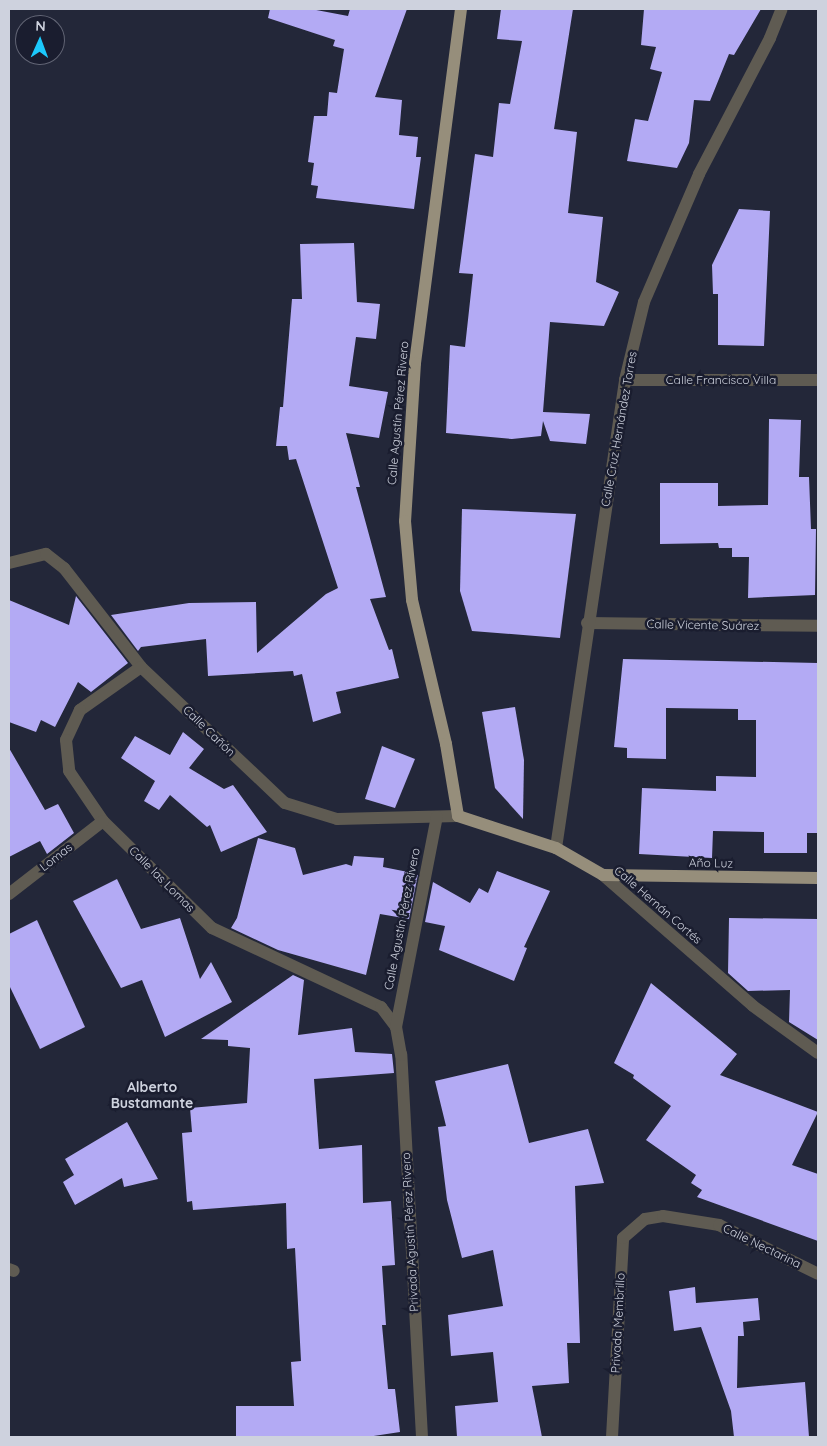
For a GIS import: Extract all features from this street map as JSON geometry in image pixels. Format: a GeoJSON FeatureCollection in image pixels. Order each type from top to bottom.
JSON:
{"type":"FeatureCollection","features":[{"type":"Feature","properties":{"kind":"main road","name":"Calle Agustín Pérez Rivero"},"geometry":{"type":"LineString","coordinates":[[458,816],[446,744],[412,600],[405,521],[415,363],[460,9]]}},
{"type":"Feature","properties":{"kind":"main road","name":"Calle Hernán Cortés"},"geometry":{"type":"LineString","coordinates":[[458,816],[556,848],[603,875]]}},
{"type":"Feature","properties":{"kind":"main road","name":"Año Luz"},"geometry":{"type":"LineString","coordinates":[[603,875],[818,878]]}},
{"type":"Feature","properties":{"kind":"street","name":"Calle Cruz Hernández Torres"},"geometry":{"type":"LineString","coordinates":[[556,848],[587,623],[625,380],[644,302],[699,174],[770,38],[782,9]]}},
{"type":"Feature","properties":{"kind":"street","name":"Calle Francisco Villa"},"geometry":{"type":"LineString","coordinates":[[625,380],[818,380]]}},
{"type":"Feature","properties":{"kind":"street","name":"Calle Cañón"},"geometry":{"type":"LineString","coordinates":[[9,563],[46,554],[64,568],[141,667],[285,803],[336,819],[458,816]]}},
{"type":"Feature","properties":{"kind":"street","name":"Calle Vicente Suárez"},"geometry":{"type":"LineString","coordinates":[[587,623],[818,626]]}},
{"type":"Feature","properties":{"kind":"street","name":"Calle las Lomas"},"geometry":{"type":"LineString","coordinates":[[141,667],[80,710],[66,740],[69,771],[103,820],[212,928],[381,1007],[396,1027]]}},
{"type":"Feature","properties":{"kind":"street","name":"Calle Agustín Pérez Rivero"},"geometry":{"type":"LineString","coordinates":[[396,1027],[437,817]]}},
{"type":"Feature","properties":{"kind":"street","name":"Lomas"},"geometry":{"type":"LineString","coordinates":[[9,894],[103,820]]}},
{"type":"Feature","properties":{"kind":"street","name":"Calle Hernán Cortés"},"geometry":{"type":"LineString","coordinates":[[603,875],[753,1006],[818,1053]]}},
{"type":"Feature","properties":{"kind":"street","name":"Privada Agustín Pérez Rivero"},"geometry":{"type":"LineString","coordinates":[[396,1027],[401,1065],[422,1437]]}},
{"type":"Feature","properties":{"kind":"street","name":"Calle Nectarina"},"geometry":{"type":"LineString","coordinates":[[646,1219],[663,1216],[719,1225],[818,1274]]}},
{"type":"Feature","properties":{"kind":"street","name":"Privada Membrillo"},"geometry":{"type":"LineString","coordinates":[[612,1437],[622,1238],[646,1219]]}},
{"type":"Feature","properties":{"kind":"building"},"geometry":{"type":"Polygon","coordinates":[[[270,9],[311,9],[348,16],[350,9],[407,9],[375,97],[402,100],[399,135],[418,137],[416,157],[421,157],[414,209],[316,198],[318,186],[311,185],[314,163],[308,162],[314,116],[327,116],[329,92],[337,93],[344,49],[333,46],[335,40],[268,18],[270,9]]]}},
{"type":"Feature","properties":{"kind":"building"},"geometry":{"type":"Polygon","coordinates":[[[501,9],[573,9],[554,129],[577,132],[568,213],[603,217],[596,282],[619,292],[604,326],[550,322],[543,412],[590,414],[586,444],[550,441],[543,421],[541,436],[512,439],[446,433],[450,345],[465,347],[473,274],[459,273],[475,154],[493,157],[499,103],[510,104],[522,41],[497,39],[501,9]]]}},
{"type":"Feature","properties":{"kind":"building"},"geometry":{"type":"Polygon","coordinates":[[[644,9],[761,9],[734,55],[729,54],[710,101],[694,100],[689,143],[677,168],[627,161],[635,119],[648,121],[662,72],[650,69],[656,47],[641,45],[644,9]]]}},
{"type":"Feature","properties":{"kind":"building"},"geometry":{"type":"Polygon","coordinates":[[[739,209],[770,211],[764,346],[718,345],[718,294],[713,294],[712,265],[739,209]]]}},
{"type":"Feature","properties":{"kind":"building"},"geometry":{"type":"Polygon","coordinates":[[[354,243],[357,302],[380,304],[376,339],[356,337],[349,386],[388,392],[379,438],[346,433],[360,487],[356,487],[386,597],[370,599],[389,650],[392,649],[399,678],[336,692],[341,713],[313,722],[302,674],[294,676],[293,671],[208,676],[206,639],[141,647],[138,651],[111,615],[189,603],[256,602],[257,653],[326,594],[338,588],[296,459],[289,460],[287,446],[276,446],[280,407],[283,407],[292,299],[302,299],[300,244],[354,243]]]}},
{"type":"Feature","properties":{"kind":"building"},"geometry":{"type":"Polygon","coordinates":[[[769,419],[801,420],[799,477],[809,477],[811,529],[816,529],[815,595],[748,598],[749,557],[732,557],[732,548],[719,548],[718,543],[660,544],[660,483],[718,483],[718,506],[768,505],[769,419]]]}},
{"type":"Feature","properties":{"kind":"building"},"geometry":{"type":"Polygon","coordinates":[[[462,509],[576,514],[560,638],[472,631],[460,591],[462,509]]]}},
{"type":"Feature","properties":{"kind":"building"},"geometry":{"type":"Polygon","coordinates":[[[76,596],[128,663],[91,692],[78,682],[55,727],[41,720],[36,732],[9,722],[9,600],[69,625],[76,596]]]}},
{"type":"Feature","properties":{"kind":"building"},"geometry":{"type":"Polygon","coordinates":[[[623,659],[818,663],[818,820],[817,833],[807,833],[807,853],[764,853],[764,832],[713,831],[712,858],[639,854],[642,788],[716,791],[716,776],[756,777],[756,720],[738,720],[738,709],[666,708],[666,759],[627,758],[627,748],[614,747],[623,659]]]}},
{"type":"Feature","properties":{"kind":"building"},"geometry":{"type":"Polygon","coordinates":[[[515,707],[524,760],[523,819],[495,788],[482,712],[515,707]]]}},
{"type":"Feature","properties":{"kind":"building"},"geometry":{"type":"Polygon","coordinates":[[[183,732],[204,749],[189,768],[224,789],[233,785],[267,832],[221,852],[210,825],[207,827],[170,795],[159,810],[144,801],[155,781],[121,758],[135,736],[170,755],[183,732]]]}},
{"type":"Feature","properties":{"kind":"building"},"geometry":{"type":"Polygon","coordinates":[[[382,746],[415,759],[395,808],[365,799],[382,746]]]}},
{"type":"Feature","properties":{"kind":"building"},"geometry":{"type":"Polygon","coordinates":[[[9,748],[45,810],[58,804],[74,833],[47,854],[40,841],[9,857],[9,748]]]}},
{"type":"Feature","properties":{"kind":"building"},"geometry":{"type":"Polygon","coordinates":[[[258,838],[295,848],[303,875],[346,864],[352,866],[354,856],[384,858],[383,867],[418,874],[409,919],[380,914],[366,975],[278,950],[231,928],[237,918],[258,838]]]}},
{"type":"Feature","properties":{"kind":"building"},"geometry":{"type":"Polygon","coordinates":[[[497,871],[550,891],[524,947],[527,948],[514,981],[439,950],[445,926],[425,922],[433,882],[470,903],[479,888],[488,893],[497,871]]]}},
{"type":"Feature","properties":{"kind":"building"},"geometry":{"type":"Polygon","coordinates":[[[117,879],[141,929],[180,918],[200,979],[211,962],[232,1002],[165,1037],[142,980],[121,988],[73,901],[117,879]]]}},
{"type":"Feature","properties":{"kind":"building"},"geometry":{"type":"Polygon","coordinates":[[[729,918],[818,919],[818,1040],[789,1022],[790,990],[748,991],[728,973],[729,918]]]}},
{"type":"Feature","properties":{"kind":"building"},"geometry":{"type":"Polygon","coordinates":[[[37,920],[85,1027],[40,1049],[9,985],[9,934],[37,920]]]}},
{"type":"Feature","properties":{"kind":"building"},"geometry":{"type":"Polygon","coordinates":[[[293,975],[304,980],[298,1035],[352,1028],[355,1052],[392,1054],[394,1073],[314,1079],[319,1149],[362,1145],[363,1203],[391,1201],[395,1265],[382,1266],[386,1325],[382,1325],[388,1389],[395,1389],[400,1432],[367,1437],[236,1437],[236,1406],[294,1406],[291,1362],[301,1361],[295,1248],[287,1249],[286,1203],[193,1210],[192,1201],[187,1202],[182,1133],[192,1132],[190,1108],[247,1103],[250,1048],[228,1046],[228,1040],[201,1039],[293,975]]]}},
{"type":"Feature","properties":{"kind":"building"},"geometry":{"type":"Polygon","coordinates":[[[651,983],[737,1054],[720,1075],[818,1112],[792,1165],[818,1174],[818,1241],[697,1197],[702,1190],[691,1183],[696,1175],[646,1140],[671,1106],[633,1078],[634,1075],[614,1063],[651,983]]]}},
{"type":"Feature","properties":{"kind":"building"},"geometry":{"type":"Polygon","coordinates":[[[508,1064],[529,1143],[588,1129],[604,1183],[575,1186],[580,1343],[567,1343],[569,1383],[532,1386],[542,1437],[457,1437],[455,1406],[498,1402],[493,1352],[451,1356],[448,1315],[503,1306],[493,1250],[462,1258],[447,1200],[438,1127],[446,1126],[435,1081],[508,1064]]]}},
{"type":"Feature","properties":{"kind":"building"},"geometry":{"type":"Polygon","coordinates":[[[127,1122],[158,1179],[124,1187],[122,1178],[75,1205],[63,1182],[74,1175],[65,1159],[127,1122]]]}},
{"type":"Feature","properties":{"kind":"building"},"geometry":{"type":"Polygon","coordinates":[[[695,1287],[696,1303],[758,1298],[760,1320],[743,1322],[744,1336],[738,1336],[737,1388],[805,1382],[809,1437],[734,1437],[731,1411],[701,1327],[674,1331],[669,1291],[695,1287]]]}},
{"type":"Feature","properties":{"kind":"district","name":"Alberto Bustamante"},"geometry":{"type":"Point","coordinates":[152,1096]}}]}
